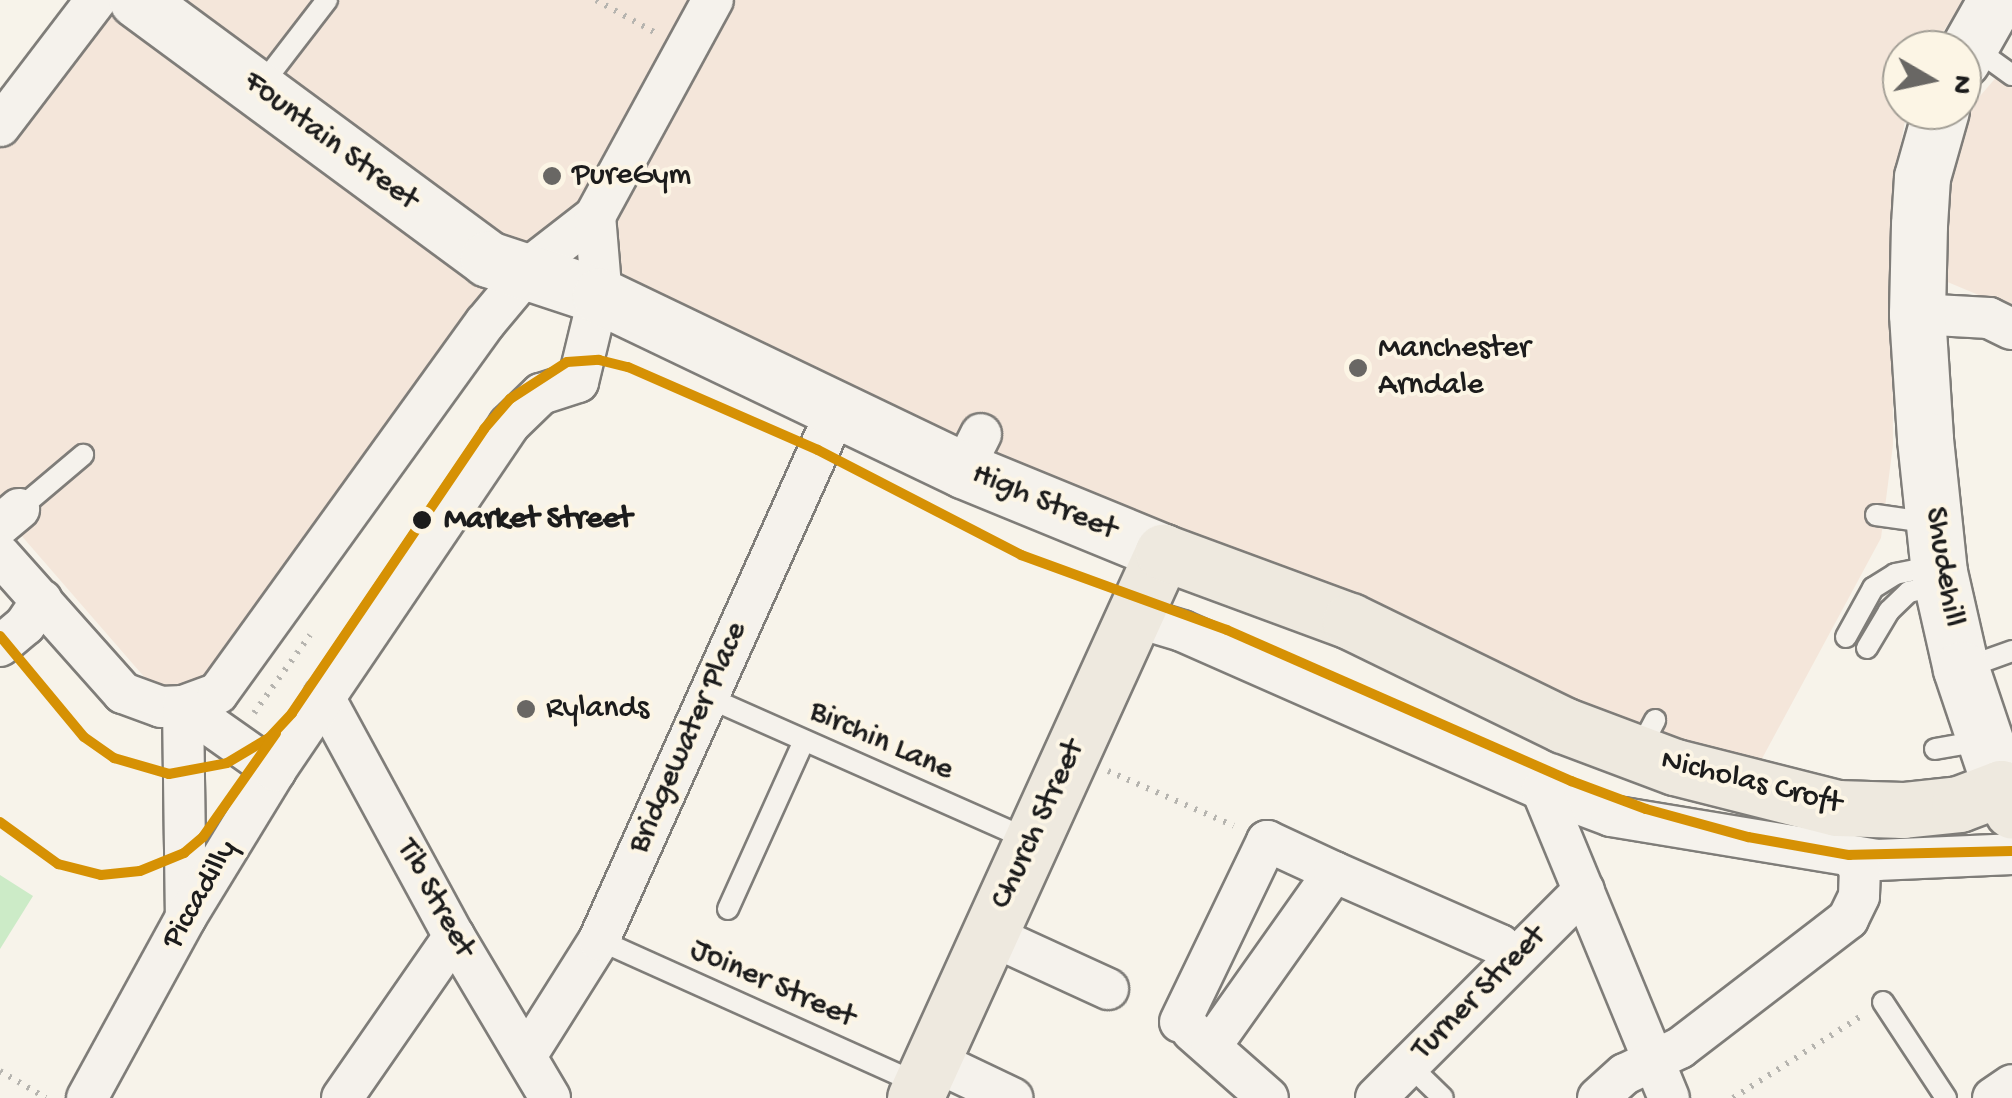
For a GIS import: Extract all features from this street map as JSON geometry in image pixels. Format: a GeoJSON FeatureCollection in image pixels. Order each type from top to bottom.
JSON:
{"type":"FeatureCollection","features":[{"type":"Feature","properties":{"kind":"main road","name":"High Street"},"geometry":{"type":"LineString","coordinates":[[1163,552],[1356,606],[1563,725]]}},
{"type":"Feature","properties":{"kind":"main road","name":"Church Street"},"geometry":{"type":"LineString","coordinates":[[922,1081],[1163,552]]}},
{"type":"Feature","properties":{"kind":"main road","name":"Nicholas Croft"},"geometry":{"type":"LineString","coordinates":[[1563,725],[1674,752],[1758,791],[1854,808],[1959,804],[1983,772]]}},
{"type":"Feature","properties":{"kind":"street"},"geometry":{"type":"LineString","coordinates":[[0,126],[96,0]]}},
{"type":"Feature","properties":{"kind":"street","name":"Fountain Street"},"geometry":{"type":"LineString","coordinates":[[138,0],[488,259],[528,272]]}},
{"type":"Feature","properties":{"kind":"street"},"geometry":{"type":"LineString","coordinates":[[0,555],[123,693],[161,707],[183,706],[218,693],[485,323],[528,272],[595,216],[714,0]]}},
{"type":"Feature","properties":{"kind":"street","name":"Shudehill"},"geometry":{"type":"LineString","coordinates":[[1935,130],[1922,177],[1917,314],[1938,558],[1983,772]]}},
{"type":"Feature","properties":{"kind":"street"},"geometry":{"type":"LineString","coordinates":[[324,697],[519,413],[541,394],[578,382],[600,296],[595,216]]}},
{"type":"Feature","properties":{"kind":"street","name":"High Street"},"geometry":{"type":"LineString","coordinates":[[528,272],[600,296],[836,412],[972,452],[1163,552]]}},
{"type":"Feature","properties":{"kind":"street"},"geometry":{"type":"LineString","coordinates":[[1917,314],[1989,318],[2012,329]]}},
{"type":"Feature","properties":{"kind":"street","name":"Bridgewater Place"},"geometry":{"type":"LineString","coordinates":[[526,1056],[599,940],[836,412]]}},
{"type":"Feature","properties":{"kind":"street"},"geometry":{"type":"LineString","coordinates":[[0,646],[25,625],[42,600]]}},
{"type":"Feature","properties":{"kind":"street"},"geometry":{"type":"LineString","coordinates":[[1136,618],[1182,631],[1542,790],[1669,1098]]}},
{"type":"Feature","properties":{"kind":"street","name":"Piccadilly"},"geometry":{"type":"LineString","coordinates":[[87,1098],[186,917],[324,697]]}},
{"type":"Feature","properties":{"kind":"street","name":"Tib Street"},"geometry":{"type":"LineString","coordinates":[[324,697],[454,936],[550,1098]]}},
{"type":"Feature","properties":{"kind":"street"},"geometry":{"type":"LineString","coordinates":[[183,706],[275,771]]}},
{"type":"Feature","properties":{"kind":"street"},"geometry":{"type":"LineString","coordinates":[[183,706],[186,917]]}},
{"type":"Feature","properties":{"kind":"street","name":"Nicholas Croft"},"geometry":{"type":"LineString","coordinates":[[1542,790],[1636,822],[1852,858],[2012,854]]}},
{"type":"Feature","properties":{"kind":"street"},"geometry":{"type":"LineString","coordinates":[[1206,1047],[1267,841],[1500,945],[1512,961]]}},
{"type":"Feature","properties":{"kind":"street"},"geometry":{"type":"LineString","coordinates":[[1598,1098],[1625,1074],[1680,1048],[1848,919],[1859,896],[1860,870],[1852,858]]}},
{"type":"Feature","properties":{"kind":"street"},"geometry":{"type":"LineString","coordinates":[[1206,1047],[1334,872]]}},
{"type":"Feature","properties":{"kind":"street","name":"Turner Street"},"geometry":{"type":"LineString","coordinates":[[1376,1098],[1584,890]]}},
{"type":"Feature","properties":{"kind":"street"},"geometry":{"type":"LineString","coordinates":[[988,934],[1108,989]]}},
{"type":"Feature","properties":{"kind":"street"},"geometry":{"type":"LineString","coordinates":[[342,1098],[454,936]]}},
{"type":"Feature","properties":{"kind":"street"},"geometry":{"type":"LineString","coordinates":[[1206,1047],[1268,1098]]}},
{"type":"Feature","properties":{"kind":"street"},"geometry":{"type":"LineString","coordinates":[[922,1081],[1012,1098]]}},
{"type":"Feature","properties":{"kind":"lane"},"geometry":{"type":"LineString","coordinates":[[259,88],[327,0]]}},
{"type":"Feature","properties":{"kind":"lane"},"geometry":{"type":"LineString","coordinates":[[1982,41],[2012,75]]}},
{"type":"Feature","properties":{"kind":"lane"},"geometry":{"type":"LineString","coordinates":[[9,517],[83,455]]}},
{"type":"Feature","properties":{"kind":"lane"},"geometry":{"type":"LineString","coordinates":[[1876,515],[1938,558]]}},
{"type":"Feature","properties":{"kind":"lane"},"geometry":{"type":"LineString","coordinates":[[1846,637],[1873,588],[1896,574],[1938,558]]}},
{"type":"Feature","properties":{"kind":"lane"},"geometry":{"type":"LineString","coordinates":[[1867,648],[1889,611],[1938,558]]}},
{"type":"Feature","properties":{"kind":"lane"},"geometry":{"type":"LineString","coordinates":[[1961,669],[2012,651]]}},
{"type":"Feature","properties":{"kind":"lane","name":"Birchin Lane"},"geometry":{"type":"LineString","coordinates":[[707,697],[1031,840]]}},
{"type":"Feature","properties":{"kind":"lane"},"geometry":{"type":"LineString","coordinates":[[728,910],[804,741]]}},
{"type":"Feature","properties":{"kind":"lane","name":"Joiner Street"},"geometry":{"type":"LineString","coordinates":[[599,940],[922,1081]]}},
{"type":"Feature","properties":{"kind":"lane"},"geometry":{"type":"LineString","coordinates":[[1883,1002],[1946,1098]]}},
{"type":"Feature","properties":{"kind":"lane"},"geometry":{"type":"LineString","coordinates":[[1409,1065],[1442,1098]]}},
{"type":"Feature","properties":{"kind":"path"},"geometry":{"type":"LineString","coordinates":[[596,0],[687,51]]}},
{"type":"Feature","properties":{"kind":"path"},"geometry":{"type":"LineString","coordinates":[[248,720],[310,635]]}},
{"type":"Feature","properties":{"kind":"path"},"geometry":{"type":"LineString","coordinates":[[1108,771],[1267,841]]}},
{"type":"Feature","properties":{"kind":"path"},"geometry":{"type":"LineString","coordinates":[[1733,1098],[1883,1002]]}},
{"type":"Feature","properties":{"kind":"path"},"geometry":{"type":"LineString","coordinates":[[1,1073],[46,1098]]}},
{"type":"Feature","properties":{"kind":"shaded area","name":"Manchester Arndale"},"geometry":{"type":"Polygon","coordinates":[[[114,0],[1964,0],[1944,30],[1882,30],[1882,130],[1903,130],[1892,191],[1893,445],[1881,538],[1758,766],[1659,745],[830,381],[496,288],[212,678],[166,702],[0,511],[0,147],[114,0]]]}},
{"type":"Feature","properties":{"kind":"shaded area"},"geometry":{"type":"Polygon","coordinates":[[[2012,59],[2012,309],[1938,278],[1954,130],[1982,130],[1982,94],[2012,59]]]}},
{"type":"Feature","properties":{"kind":"green space"},"geometry":{"type":"Polygon","coordinates":[[[0,875],[33,896],[0,949],[0,875]]]}},
{"type":"Feature","properties":{"kind":"transit line"},"geometry":{"type":"LineString","coordinates":[[0,636],[84,737],[114,758],[169,774],[227,763],[269,738],[292,713],[484,429],[510,399],[567,362],[599,360],[628,367],[818,450],[1021,555],[1227,630],[1571,781],[1646,809],[1748,837],[1849,855],[2012,851]]}},
{"type":"Feature","properties":{"kind":"transit line"},"geometry":{"type":"LineString","coordinates":[[0,822],[58,864],[101,875],[140,871],[184,853],[203,837],[276,733]]}},
{"type":"Feature","properties":{"kind":"place","name":"PureGym"},"geometry":{"type":"Point","coordinates":[552,176]}},
{"type":"Feature","properties":{"kind":"place","name":"Manchester Arndale"},"geometry":{"type":"Point","coordinates":[1358,368]}},
{"type":"Feature","properties":{"kind":"place","name":"Market Street"},"geometry":{"type":"Point","coordinates":[422,520]}},
{"type":"Feature","properties":{"kind":"place","name":"Rylands"},"geometry":{"type":"Point","coordinates":[526,709]}}]}
